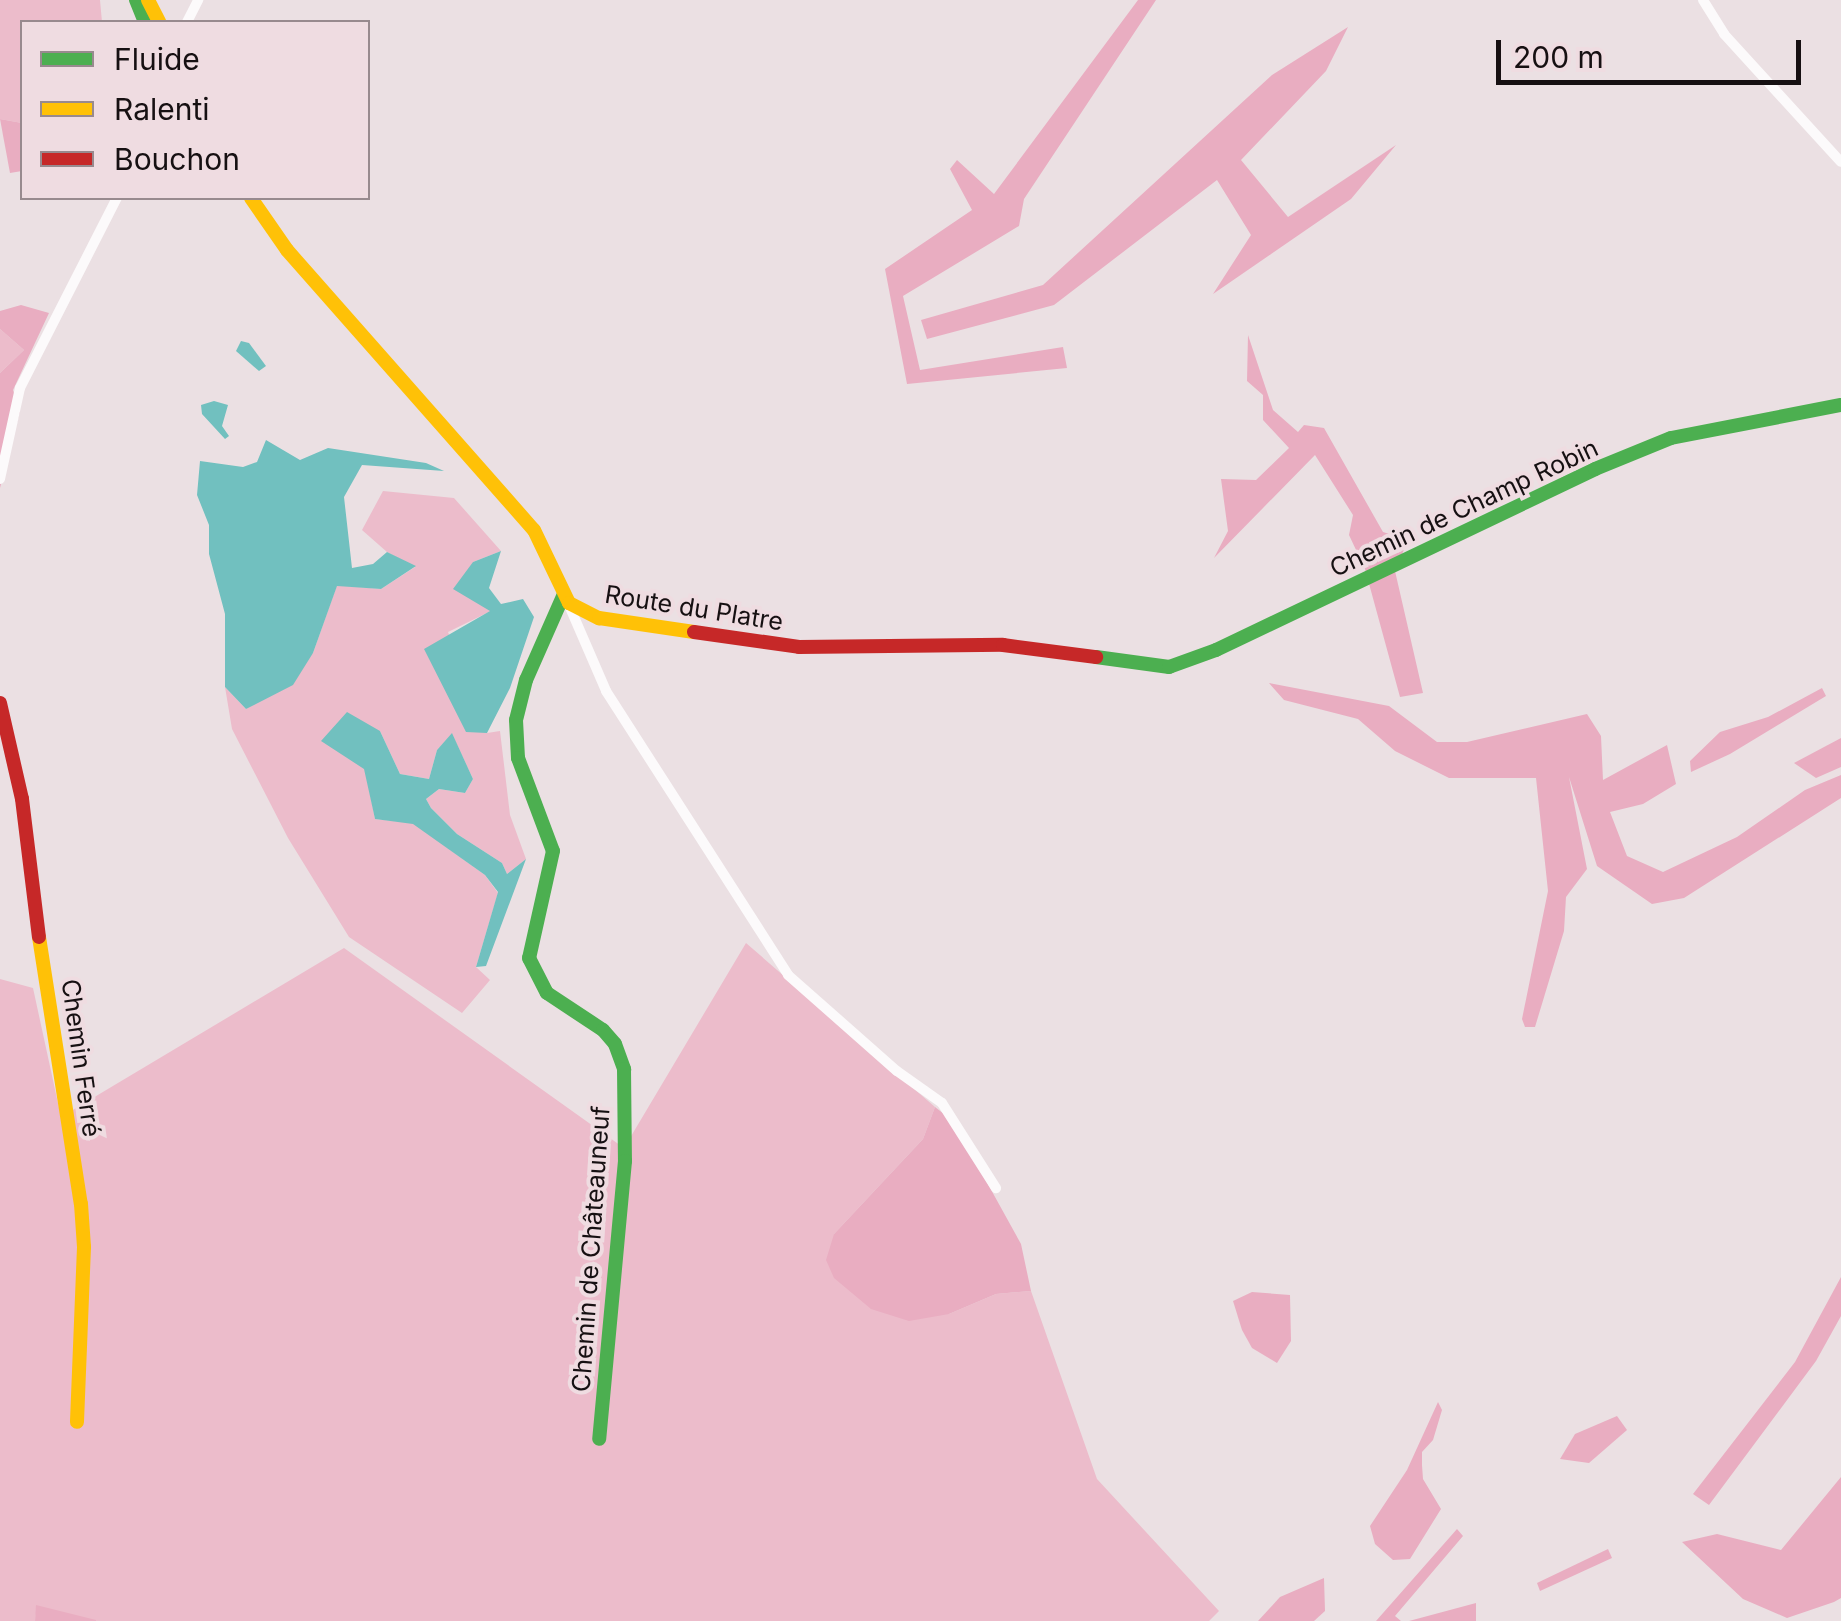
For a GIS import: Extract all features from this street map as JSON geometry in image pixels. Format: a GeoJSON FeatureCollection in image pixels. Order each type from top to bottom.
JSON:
{"type":"FeatureCollection","features":[{"type":"Feature","properties":{"kind":"street"},"geometry":{"type":"LineString","coordinates":[[1703,0],[1724,34],[1841,162]]}},
{"type":"Feature","properties":{"kind":"street"},"geometry":{"type":"LineString","coordinates":[[0,479],[20,388],[116,200]]}},
{"type":"Feature","properties":{"kind":"street","name":"Route du Platre"},"geometry":{"type":"LineString","coordinates":[[252,200],[287,250],[534,530],[567,598],[599,618],[800,647],[1002,644],[1114,661]]}},
{"type":"Feature","properties":{"kind":"street","name":"Chemin de Champ Robin"},"geometry":{"type":"LineString","coordinates":[[1114,661],[1169,667],[1216,650],[1595,470],[1672,438],[1841,405]]}},
{"type":"Feature","properties":{"kind":"street"},"geometry":{"type":"LineString","coordinates":[[567,598],[606,691],[788,975],[897,1071],[942,1103],[996,1188]]}},
{"type":"Feature","properties":{"kind":"street","name":"Chemin de Châteauneuf"},"geometry":{"type":"LineString","coordinates":[[567,598],[526,680],[516,720],[518,758],[553,851],[529,958],[547,993],[603,1030],[614,1044],[624,1069],[625,1162],[598,1439]]}},
{"type":"Feature","properties":{"kind":"street","name":"Chemin Ferré"},"geometry":{"type":"LineString","coordinates":[[0,703],[22,798],[50,1032],[82,1204],[77,1422]]}},
{"type":"Feature","properties":{"kind":"shaded area"},"geometry":{"type":"Polygon","coordinates":[[[0,0],[100,0],[102,20],[20,20],[20,123],[0,119],[0,0]]]}},
{"type":"Feature","properties":{"kind":"shaded area"},"geometry":{"type":"Polygon","coordinates":[[[1138,0],[1156,0],[1024,199],[1019,226],[903,296],[920,370],[1063,347],[1067,368],[907,384],[885,269],[972,210],[950,169],[957,160],[994,194],[1138,0]]]}},
{"type":"Feature","properties":{"kind":"shaded area"},"geometry":{"type":"Polygon","coordinates":[[[1348,27],[1326,71],[1241,160],[1288,217],[1396,145],[1351,199],[1213,294],[1251,235],[1217,180],[1054,305],[927,339],[921,320],[1043,285],[1272,75],[1348,27]]]}},
{"type":"Feature","properties":{"kind":"shaded area"},"geometry":{"type":"Polygon","coordinates":[[[0,119],[20,123],[20,171],[10,173],[0,119]]]}},
{"type":"Feature","properties":{"kind":"shaded area"},"geometry":{"type":"Polygon","coordinates":[[[21,305],[49,313],[13,390],[20,411],[0,488],[0,373],[24,350],[0,329],[0,311],[21,305]]]}},
{"type":"Feature","properties":{"kind":"shaded area"},"geometry":{"type":"Polygon","coordinates":[[[0,329],[24,350],[0,373],[0,329]]]}},
{"type":"Feature","properties":{"kind":"shaded area"},"geometry":{"type":"Polygon","coordinates":[[[1248,335],[1273,410],[1298,432],[1304,425],[1324,428],[1383,532],[1408,540],[1395,571],[1423,693],[1400,697],[1365,569],[1349,535],[1353,515],[1315,455],[1214,558],[1228,531],[1221,479],[1256,480],[1289,448],[1263,420],[1263,395],[1247,381],[1248,335]]]}},
{"type":"Feature","properties":{"kind":"shaded area"},"geometry":{"type":"Polygon","coordinates":[[[383,491],[454,498],[501,551],[473,562],[491,611],[448,632],[487,733],[500,731],[510,815],[526,859],[507,874],[502,863],[457,834],[431,808],[426,799],[439,789],[465,793],[473,779],[452,734],[437,750],[429,779],[400,774],[380,731],[365,769],[375,819],[413,823],[485,875],[498,893],[476,967],[490,980],[462,1013],[349,937],[288,838],[232,729],[225,687],[246,709],[313,653],[337,585],[381,589],[415,567],[387,552],[362,530],[383,491]]]}},
{"type":"Feature","properties":{"kind":"shaded area"},"geometry":{"type":"Polygon","coordinates":[[[1269,683],[1389,706],[1437,742],[1467,742],[1587,714],[1601,736],[1603,780],[1667,745],[1676,784],[1643,804],[1610,812],[1627,856],[1663,872],[1737,837],[1805,790],[1841,775],[1841,798],[1684,898],[1652,904],[1597,866],[1569,777],[1587,869],[1566,897],[1564,931],[1535,1027],[1525,1027],[1522,1019],[1548,891],[1536,778],[1449,778],[1395,751],[1358,719],[1284,700],[1269,683]]]}},
{"type":"Feature","properties":{"kind":"shaded area"},"geometry":{"type":"Polygon","coordinates":[[[1822,688],[1826,696],[1730,754],[1691,772],[1690,761],[1720,732],[1768,717],[1822,688]]]}},
{"type":"Feature","properties":{"kind":"shaded area"},"geometry":{"type":"Polygon","coordinates":[[[1841,738],[1841,767],[1816,778],[1794,763],[1841,738]]]}},
{"type":"Feature","properties":{"kind":"shaded area"},"geometry":{"type":"Polygon","coordinates":[[[746,943],[935,1107],[923,1139],[834,1234],[949,1314],[996,1294],[1031,1291],[1097,1479],[1219,1611],[1209,1621],[96,1621],[37,1606],[35,1621],[0,1621],[0,979],[33,988],[61,1117],[344,948],[624,1148],[746,943]]]}},
{"type":"Feature","properties":{"kind":"shaded area"},"geometry":{"type":"Polygon","coordinates":[[[935,1107],[953,1121],[1021,1244],[1031,1291],[996,1294],[949,1314],[909,1321],[871,1309],[834,1278],[826,1260],[834,1234],[923,1139],[935,1107]]]}},
{"type":"Feature","properties":{"kind":"shaded area"},"geometry":{"type":"Polygon","coordinates":[[[1841,1277],[1841,1316],[1816,1361],[1709,1505],[1693,1494],[1795,1362],[1841,1277]]]}},
{"type":"Feature","properties":{"kind":"shaded area"},"geometry":{"type":"Polygon","coordinates":[[[1252,1292],[1290,1295],[1291,1341],[1277,1363],[1252,1348],[1242,1330],[1233,1301],[1252,1292]]]}},
{"type":"Feature","properties":{"kind":"shaded area"},"geometry":{"type":"Polygon","coordinates":[[[1438,1402],[1442,1410],[1433,1440],[1422,1452],[1422,1465],[1423,1479],[1441,1509],[1410,1559],[1393,1560],[1375,1544],[1370,1526],[1407,1470],[1438,1402]]]}},
{"type":"Feature","properties":{"kind":"shaded area"},"geometry":{"type":"Polygon","coordinates":[[[1617,1416],[1627,1430],[1589,1463],[1560,1459],[1575,1434],[1617,1416]]]}},
{"type":"Feature","properties":{"kind":"shaded area"},"geometry":{"type":"Polygon","coordinates":[[[1841,1477],[1841,1598],[1834,1602],[1787,1618],[1743,1599],[1682,1542],[1717,1534],[1781,1550],[1841,1477]]]}},
{"type":"Feature","properties":{"kind":"shaded area"},"geometry":{"type":"Polygon","coordinates":[[[1457,1529],[1463,1536],[1395,1616],[1401,1621],[1376,1621],[1457,1529]]]}},
{"type":"Feature","properties":{"kind":"shaded area"},"geometry":{"type":"Polygon","coordinates":[[[1608,1549],[1612,1558],[1540,1591],[1537,1583],[1608,1549]]]}},
{"type":"Feature","properties":{"kind":"shaded area"},"geometry":{"type":"Polygon","coordinates":[[[1324,1578],[1325,1611],[1314,1621],[1258,1621],[1280,1597],[1324,1578]]]}},
{"type":"Feature","properties":{"kind":"shaded area"},"geometry":{"type":"Polygon","coordinates":[[[1476,1603],[1476,1621],[1409,1621],[1476,1603]]]}},
{"type":"Feature","properties":{"kind":"shaded area"},"geometry":{"type":"Polygon","coordinates":[[[36,1605],[96,1620],[96,1621],[35,1621],[36,1605]]]}},
{"type":"Feature","properties":{"kind":"water"},"geometry":{"type":"Polygon","coordinates":[[[241,341],[249,343],[266,366],[259,371],[236,351],[241,341]]]}},
{"type":"Feature","properties":{"kind":"water"},"geometry":{"type":"Polygon","coordinates":[[[214,401],[228,405],[222,426],[229,436],[225,439],[202,414],[201,405],[214,401]]]}},
{"type":"Feature","properties":{"kind":"water"},"geometry":{"type":"Polygon","coordinates":[[[266,440],[300,460],[328,448],[426,463],[444,471],[362,465],[344,497],[352,568],[373,564],[387,552],[416,566],[381,589],[337,586],[313,653],[293,685],[246,709],[225,687],[225,614],[209,554],[209,525],[197,495],[200,461],[243,467],[257,462],[266,440]]]}},
{"type":"Feature","properties":{"kind":"water"},"geometry":{"type":"Polygon","coordinates":[[[501,551],[489,588],[501,604],[523,599],[534,617],[510,688],[487,733],[466,732],[424,649],[490,611],[453,589],[473,562],[501,551]]]}},
{"type":"Feature","properties":{"kind":"water"},"geometry":{"type":"Polygon","coordinates":[[[347,712],[380,731],[400,774],[429,779],[437,750],[452,733],[473,779],[465,793],[439,789],[426,799],[431,808],[457,834],[502,863],[507,874],[526,859],[486,966],[476,967],[498,892],[485,875],[413,824],[375,819],[364,769],[321,741],[347,712]]]}},
{"type":"Feature","properties":{"kind":"traffic: fast"},"geometry":{"type":"LineString","coordinates":[[136,0],[144,20]]}},
{"type":"Feature","properties":{"kind":"traffic: fast"},"geometry":{"type":"LineString","coordinates":[[1096,657],[1169,667],[1216,650],[1595,469],[1671,438],[1841,405]]}},
{"type":"Feature","properties":{"kind":"traffic: fast"},"geometry":{"type":"LineString","coordinates":[[564,594],[526,680],[516,720],[518,758],[553,851],[529,958],[547,993],[603,1030],[615,1044],[624,1069],[625,1161],[599,1439]]}},
{"type":"Feature","properties":{"kind":"traffic: slow"},"geometry":{"type":"LineString","coordinates":[[148,0],[158,20]]}},
{"type":"Feature","properties":{"kind":"traffic: slow"},"geometry":{"type":"LineString","coordinates":[[252,200],[287,250],[534,530],[569,603],[599,618],[694,632]]}},
{"type":"Feature","properties":{"kind":"traffic: slow"},"geometry":{"type":"LineString","coordinates":[[39,937],[81,1204],[84,1247],[77,1422]]}},
{"type":"Feature","properties":{"kind":"traffic: jam"},"geometry":{"type":"LineString","coordinates":[[694,632],[799,647],[1003,645],[1096,657]]}},
{"type":"Feature","properties":{"kind":"traffic: jam"},"geometry":{"type":"LineString","coordinates":[[0,703],[22,799],[39,937]]}}]}
